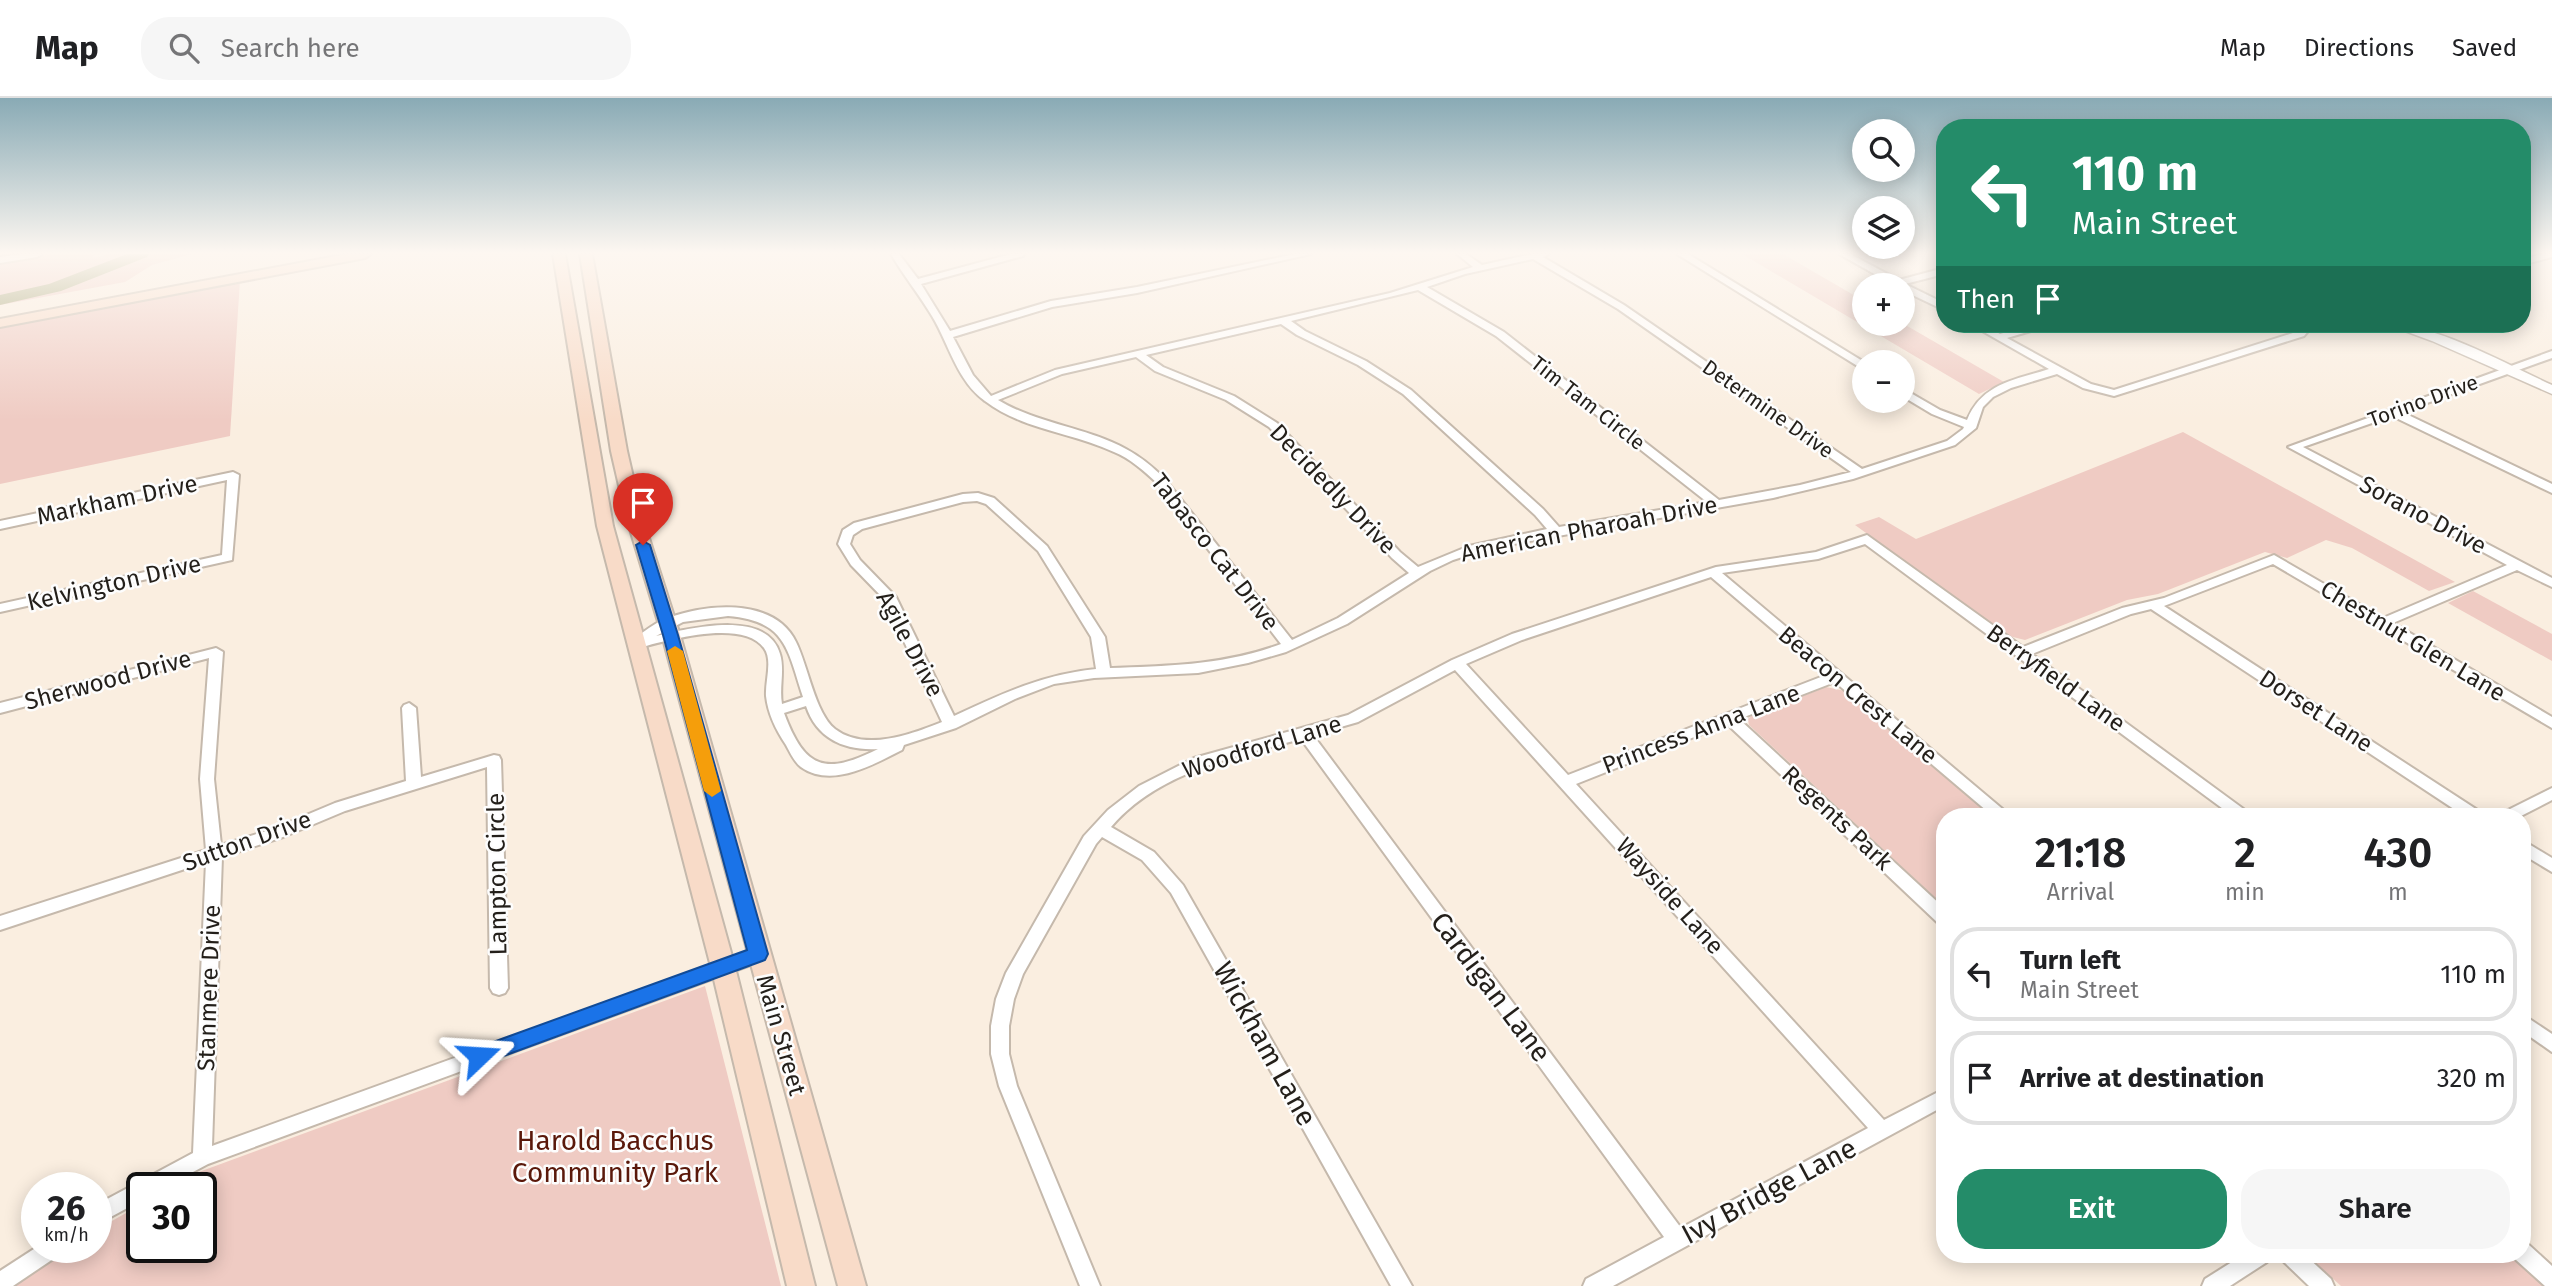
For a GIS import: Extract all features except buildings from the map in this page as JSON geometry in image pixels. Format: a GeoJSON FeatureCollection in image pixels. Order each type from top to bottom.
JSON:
{"type":"FeatureCollection","features":[{"type":"Feature","properties":{"kind":"main road"},"geometry":{"type":"LineString","coordinates":[[0,313],[18,309]]}},
{"type":"Feature","properties":{"kind":"main road"},"geometry":{"type":"LineString","coordinates":[[0,323],[68,309]]}},
{"type":"Feature","properties":{"kind":"main road","name":"Main Street"},"geometry":{"type":"LineString","coordinates":[[567,309],[605,526],[723,967],[801,1286]]}},
{"type":"Feature","properties":{"kind":"main road","name":"Main Street"},"geometry":{"type":"LineString","coordinates":[[596,309],[618,451],[634,516],[669,631],[852,1286]]}},
{"type":"Feature","properties":{"kind":"main road"},"geometry":{"type":"LineString","coordinates":[[569,326],[598,320]]}},
{"type":"Feature","properties":{"kind":"main road"},"geometry":{"type":"LineString","coordinates":[[591,457],[618,451]]}},
{"type":"Feature","properties":{"kind":"street","name":"Tabasco Cat Drive"},"geometry":{"type":"LineString","coordinates":[[931,309],[948,335],[969,379],[990,400],[1026,419],[1102,441],[1143,464],[1161,481],[1289,646]]}},
{"type":"Feature","properties":{"kind":"street"},"geometry":{"type":"LineString","coordinates":[[948,335],[1033,309]]}},
{"type":"Feature","properties":{"kind":"street"},"geometry":{"type":"LineString","coordinates":[[990,400],[1053,373],[1330,309]]}},
{"type":"Feature","properties":{"kind":"street","name":"Tim Tam Circle"},"geometry":{"type":"LineString","coordinates":[[1458,309],[1500,334],[1715,503]]}},
{"type":"Feature","properties":{"kind":"street","name":"Determine Drive"},"geometry":{"type":"LineString","coordinates":[[1625,309],[1860,473]]}},
{"type":"Feature","properties":{"kind":"street"},"geometry":{"type":"LineString","coordinates":[[1771,309],[1852,360]]}},
{"type":"Feature","properties":{"kind":"street"},"geometry":{"type":"LineString","coordinates":[[1284,321],[1301,333],[1371,368],[1415,398],[1556,532]]}},
{"type":"Feature","properties":{"kind":"street"},"geometry":{"type":"LineString","coordinates":[[1992,333],[2090,388],[2107,392],[2122,392],[2301,333]]}},
{"type":"Feature","properties":{"kind":"street"},"geometry":{"type":"LineString","coordinates":[[1999,337],[2013,333]]}},
{"type":"Feature","properties":{"kind":"street"},"geometry":{"type":"LineString","coordinates":[[2420,333],[2436,338]]}},
{"type":"Feature","properties":{"kind":"street"},"geometry":{"type":"LineString","coordinates":[[2427,333],[2552,390]]}},
{"type":"Feature","properties":{"kind":"street","name":"Decidedly Drive"},"geometry":{"type":"LineString","coordinates":[[1137,354],[1159,369],[1230,398],[1273,425],[1396,555],[1416,572]]}},
{"type":"Feature","properties":{"kind":"street","name":"Torino Drive"},"geometry":{"type":"LineString","coordinates":[[2294,447],[2552,354]]}},
{"type":"Feature","properties":{"kind":"street","name":"American Pharoah Drive"},"geometry":{"type":"LineString","coordinates":[[669,631],[718,629],[743,631],[760,638],[775,657],[772,690],[783,730],[804,761],[821,769],[839,769],[868,761],[911,739],[951,725],[1021,690],[1066,677],[1102,672],[1168,671],[1207,667],[1251,658],[1289,646],[1342,622],[1416,572],[1475,548],[1812,487],[1860,473],[1951,443],[1972,426],[1978,406],[1989,394],[2058,370]]}},
{"type":"Feature","properties":{"kind":"street"},"geometry":{"type":"LineString","coordinates":[[1915,399],[1936,412],[1972,426]]}},
{"type":"Feature","properties":{"kind":"street"},"geometry":{"type":"LineString","coordinates":[[2393,412],[2550,486]]}},
{"type":"Feature","properties":{"kind":"street","name":"Sorano Drive"},"geometry":{"type":"LineString","coordinates":[[2294,447],[2552,583]]}},
{"type":"Feature","properties":{"kind":"street","name":"Markham Drive"},"geometry":{"type":"LineString","coordinates":[[0,525],[233,475],[228,557]]}},
{"type":"Feature","properties":{"kind":"street","name":"Agile Drive"},"geometry":{"type":"LineString","coordinates":[[951,725],[890,597],[859,566],[846,547],[844,539],[847,533],[858,526],[963,498],[981,498],[992,502],[1043,550],[1098,637],[1102,672]]}},
{"type":"Feature","properties":{"kind":"street","name":"Woodford Lane"},"geometry":{"type":"LineString","coordinates":[[1090,1286],[1008,1086],[999,1035],[1005,999],[1015,973],[1075,863],[1100,828],[1136,795],[1180,770],[1219,756],[1306,734],[1366,713],[1457,663],[1517,637],[1713,572],[1818,555],[1867,540]]}},
{"type":"Feature","properties":{"kind":"street","name":"Berryfield Lane"},"geometry":{"type":"LineString","coordinates":[[1867,540],[2232,808]]}},
{"type":"Feature","properties":{"kind":"street","name":"Kelvington Drive"},"geometry":{"type":"LineString","coordinates":[[0,608],[228,557]]}},
{"type":"Feature","properties":{"kind":"street","name":"Chestnut Glen Lane"},"geometry":{"type":"LineString","coordinates":[[2154,604],[2274,559],[2552,723]]}},
{"type":"Feature","properties":{"kind":"street"},"geometry":{"type":"LineString","coordinates":[[2382,623],[2517,565]]}},
{"type":"Feature","properties":{"kind":"street","name":"Beacon Crest Lane"},"geometry":{"type":"LineString","coordinates":[[1713,572],[1993,808]]}},
{"type":"Feature","properties":{"kind":"street"},"geometry":{"type":"LineString","coordinates":[[2021,653],[2121,613],[2154,604]]}},
{"type":"Feature","properties":{"kind":"street","name":"Dorset Lane"},"geometry":{"type":"LineString","coordinates":[[2154,604],[2463,808]]}},
{"type":"Feature","properties":{"kind":"street","name":"American Pharoah Drive"},"geometry":{"type":"LineString","coordinates":[[635,645],[723,613],[747,614],[770,621],[787,636],[822,726],[845,741],[879,744],[911,739]]}},
{"type":"Feature","properties":{"kind":"street","name":"Sherwood Drive"},"geometry":{"type":"LineString","coordinates":[[0,709],[216,652]]}},
{"type":"Feature","properties":{"kind":"street","name":"Stanmere Drive"},"geometry":{"type":"LineString","coordinates":[[202,1158],[214,855],[207,779],[216,652]]}},
{"type":"Feature","properties":{"kind":"street","name":"Wayside Lane"},"geometry":{"type":"LineString","coordinates":[[1457,663],[1882,1130]]}},
{"type":"Feature","properties":{"kind":"street","name":"Princess Anna Lane"},"geometry":{"type":"LineString","coordinates":[[1566,782],[1836,676]]}},
{"type":"Feature","properties":{"kind":"street"},"geometry":{"type":"LineString","coordinates":[[777,710],[811,699]]}},
{"type":"Feature","properties":{"kind":"street"},"geometry":{"type":"LineString","coordinates":[[409,708],[414,785]]}},
{"type":"Feature","properties":{"kind":"street","name":"Regents Park"},"geometry":{"type":"LineString","coordinates":[[1730,719],[1936,911]]}},
{"type":"Feature","properties":{"kind":"street","name":"Cardigan Lane"},"geometry":{"type":"LineString","coordinates":[[1306,734],[1678,1240]]}},
{"type":"Feature","properties":{"kind":"street","name":"Sutton Drive"},"geometry":{"type":"LineString","coordinates":[[0,923],[214,855],[278,833],[340,807],[494,760]]}},
{"type":"Feature","properties":{"kind":"street","name":"Lampton Circle"},"geometry":{"type":"LineString","coordinates":[[494,760],[499,988]]}},
{"type":"Feature","properties":{"kind":"street"},"geometry":{"type":"LineString","coordinates":[[2524,808],[2552,793]]}},
{"type":"Feature","properties":{"kind":"street","name":"Wickham Lane"},"geometry":{"type":"LineString","coordinates":[[1100,828],[1148,856],[1177,888],[1402,1286]]}},
{"type":"Feature","properties":{"kind":"street"},"geometry":{"type":"LineString","coordinates":[[2531,852],[2552,866]]}},
{"type":"Feature","properties":{"kind":"street"},"geometry":{"type":"LineString","coordinates":[[175,1172],[202,1158],[758,954]]}},
{"type":"Feature","properties":{"kind":"street"},"geometry":{"type":"LineString","coordinates":[[2531,1028],[2552,1044]]}},
{"type":"Feature","properties":{"kind":"street","name":"Ivy Bridge Lane"},"geometry":{"type":"LineString","coordinates":[[1593,1286],[1936,1101]]}},
{"type":"Feature","properties":{"kind":"street"},"geometry":{"type":"LineString","coordinates":[[2531,1260],[2552,1279]]}},
{"type":"Feature","properties":{"kind":"street"},"geometry":{"type":"LineString","coordinates":[[0,1283],[30,1263]]}},
{"type":"Feature","properties":{"kind":"street"},"geometry":{"type":"LineString","coordinates":[[2212,1286],[2248,1263]]}},
{"type":"Feature","properties":{"kind":"street"},"geometry":{"type":"LineString","coordinates":[[2300,1263],[2324,1286]]}},
{"type":"Feature","properties":{"kind":"green space"},"geometry":{"type":"Polygon","coordinates":[[[90,309],[238,309],[230,436],[0,484],[0,327],[90,309]]]}},
{"type":"Feature","properties":{"kind":"green space"},"geometry":{"type":"Polygon","coordinates":[[[1836,309],[1852,309],[1852,319],[1836,309]]]}},
{"type":"Feature","properties":{"kind":"green space"},"geometry":{"type":"Polygon","coordinates":[[[1915,331],[2004,382],[1979,394],[1915,356],[1915,350],[1905,350],[1881,336],[1915,336],[1915,331]]]}},
{"type":"Feature","properties":{"kind":"green space"},"geometry":{"type":"Polygon","coordinates":[[[2183,432],[2455,582],[2429,591],[2352,548],[2326,540],[2287,558],[2265,552],[2158,594],[2127,600],[2025,640],[2009,636],[1855,525],[1879,517],[1916,539],[2183,432]]]}},
{"type":"Feature","properties":{"kind":"green space"},"geometry":{"type":"Polygon","coordinates":[[[2473,591],[2552,634],[2552,661],[2448,603],[2473,591]]]}},
{"type":"Feature","properties":{"kind":"green space"},"geometry":{"type":"Polygon","coordinates":[[[1826,687],[1845,691],[1983,808],[1936,808],[1936,899],[1749,725],[1748,719],[1826,687]]]}},
{"type":"Feature","properties":{"kind":"green space","name":"Harold Bacchus Community Park"},"geometry":{"type":"Polygon","coordinates":[[[705,986],[781,1286],[14,1286],[48,1263],[112,1263],[112,1221],[126,1213],[126,1263],[217,1263],[217,1172],[199,1172],[705,986]]]}},
{"type":"Feature","properties":{"kind":"green space"},"geometry":{"type":"Polygon","coordinates":[[[2316,1263],[2520,1263],[2546,1286],[2341,1286],[2316,1263]]]}},
{"type":"Feature","properties":{"kind":"slow traffic"},"geometry":{"type":"LineString","coordinates":[[675,651],[712,791]]}},
{"type":"Feature","properties":{"kind":"route"},"geometry":{"type":"LineString","coordinates":[[479,1056],[758,954],[671,635],[643,545]]}}]}
